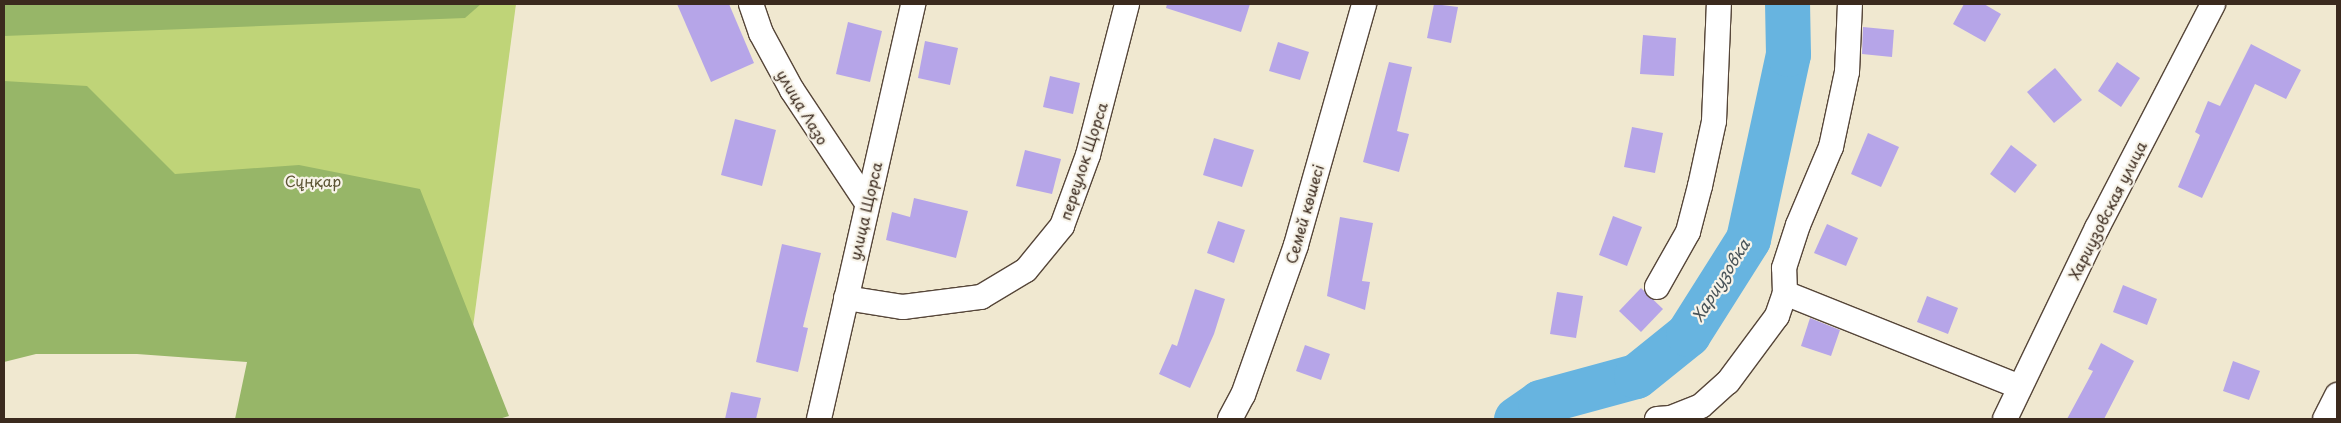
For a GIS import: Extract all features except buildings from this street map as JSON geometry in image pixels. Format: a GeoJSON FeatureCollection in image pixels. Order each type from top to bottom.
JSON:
{"type":"FeatureCollection","features":[{"type":"Feature","properties":{"kind":"street","name":"улица Лазо"},"geometry":{"type":"LineString","coordinates":[[751,4],[761,33],[792,90],[867,203]]}},
{"type":"Feature","properties":{"kind":"street","name":"улица Щорса"},"geometry":{"type":"LineString","coordinates":[[819,419],[913,4]]}},
{"type":"Feature","properties":{"kind":"street","name":"переулок Щорса"},"geometry":{"type":"LineString","coordinates":[[846,298],[903,307],[981,297],[1026,270],[1062,226],[1088,154],[1127,4]]}},
{"type":"Feature","properties":{"kind":"street","name":"Семей көшесі"},"geometry":{"type":"LineString","coordinates":[[1230,419],[1243,395],[1296,245],[1364,4]]}},
{"type":"Feature","properties":{"kind":"street"},"geometry":{"type":"LineString","coordinates":[[1657,287],[1688,232],[1704,168],[1714,121],[1718,4]]}},
{"type":"Feature","properties":{"kind":"street"},"geometry":{"type":"LineString","coordinates":[[1657,419],[1671,418],[1702,406],[1728,382],[1777,316],[1785,293],[1784,268],[1795,233],[1831,147],[1847,72],[1850,4]]}},
{"type":"Feature","properties":{"kind":"street","name":"Хариузовская улица"},"geometry":{"type":"LineString","coordinates":[[2005,419],[2097,228],[2213,4]]}},
{"type":"Feature","properties":{"kind":"street"},"geometry":{"type":"LineString","coordinates":[[1785,293],[2020,387]]}},
{"type":"Feature","properties":{"kind":"street"},"geometry":{"type":"LineString","coordinates":[[2325,419],[2337,395]]}},
{"type":"Feature","properties":{"kind":"green space","name":"Сұңқар"},"geometry":{"type":"Polygon","coordinates":[[[4,4],[516,4],[467,372],[4,339],[4,4]]]}},
{"type":"Feature","properties":{"kind":"green space"},"geometry":{"type":"Polygon","coordinates":[[[4,4],[481,4],[465,18],[4,36],[4,4]]]}},
{"type":"Feature","properties":{"kind":"green space"},"geometry":{"type":"Polygon","coordinates":[[[4,81],[87,86],[175,174],[299,165],[420,189],[509,416],[499,419],[235,419],[247,362],[137,354],[36,354],[4,362],[4,81]]]}},
{"type":"Feature","properties":{"kind":"waterway","name":"Хариузовка"},"geometry":{"type":"LineString","coordinates":[[1516,419],[1540,402],[1636,376],[1688,334],[1748,239],[1788,54],[1787,4]]}}]}
